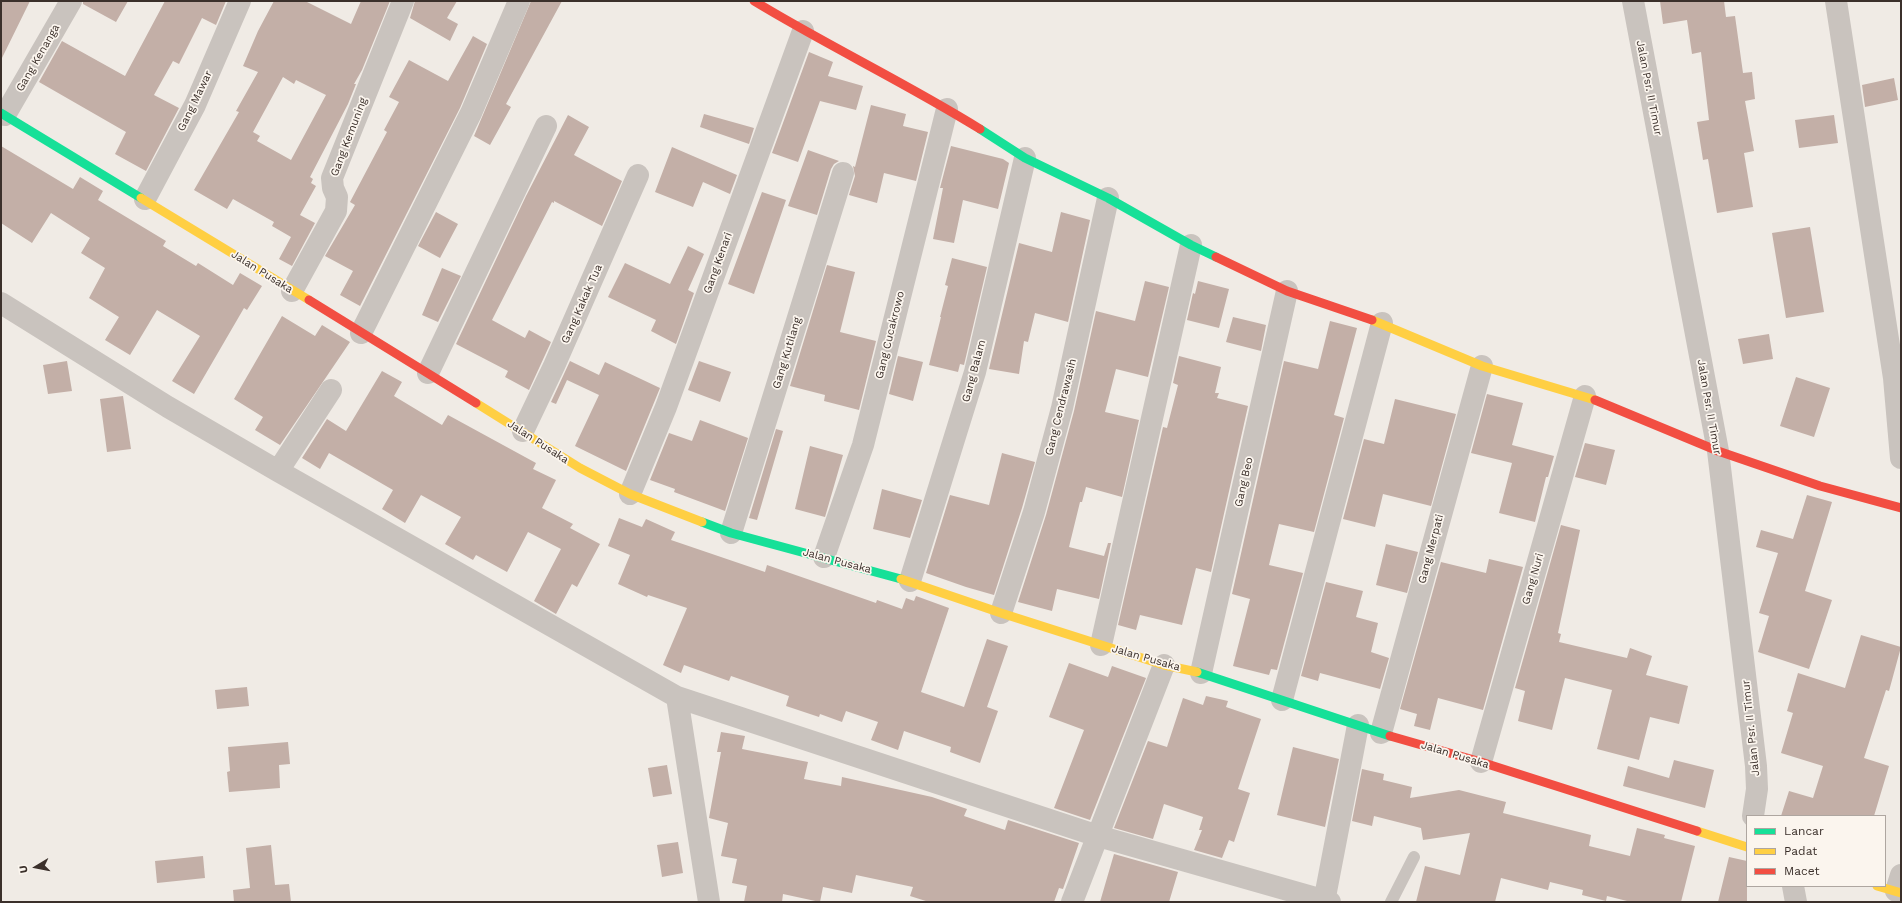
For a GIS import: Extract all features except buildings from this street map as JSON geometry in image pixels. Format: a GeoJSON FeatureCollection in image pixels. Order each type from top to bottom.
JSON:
{"type":"FeatureCollection","features":[{"type":"Feature","properties":{"kind":"main road"},"geometry":{"type":"LineString","coordinates":[[754,1],[803,31],[947,109],[1025,158],[1108,198],[1191,244],[1287,291],[1382,323],[1482,366],[1585,396],[1718,451],[1820,486],[1901,508]]}},
{"type":"Feature","properties":{"kind":"main road","name":"Jalan Pusaka"},"geometry":{"type":"LineString","coordinates":[[3,114],[523,431],[580,468],[630,494],[731,533],[910,581],[1001,613],[1101,645],[1164,665],[1201,673],[1381,733],[1481,762],[1746,848]]}},
{"type":"Feature","properties":{"kind":"street","name":"Gang Kenanga"},"geometry":{"type":"LineString","coordinates":[[3,114],[71,1]]}},
{"type":"Feature","properties":{"kind":"street","name":"Gang Mawar"},"geometry":{"type":"LineString","coordinates":[[145,200],[195,105],[240,1]]}},
{"type":"Feature","properties":{"kind":"street","name":"Gang Kemuning"},"geometry":{"type":"LineString","coordinates":[[292,291],[336,211],[337,197],[333,188],[332,178],[403,1]]}},
{"type":"Feature","properties":{"kind":"street"},"geometry":{"type":"LineString","coordinates":[[361,333],[471,113],[519,1]]}},
{"type":"Feature","properties":{"kind":"street","name":"Jalan Psr. II Timur"},"geometry":{"type":"LineString","coordinates":[[1633,1],[1718,451],[1756,766],[1757,789],[1753,815]]}},
{"type":"Feature","properties":{"kind":"street"},"geometry":{"type":"LineString","coordinates":[[1836,1],[1889,347],[1901,458]]}},
{"type":"Feature","properties":{"kind":"street","name":"Gang Kenari"},"geometry":{"type":"LineString","coordinates":[[630,494],[668,400],[803,31]]}},
{"type":"Feature","properties":{"kind":"street","name":"Gang Cucakrowo"},"geometry":{"type":"LineString","coordinates":[[824,557],[863,445],[947,109]]}},
{"type":"Feature","properties":{"kind":"street"},"geometry":{"type":"LineString","coordinates":[[428,373],[546,126]]}},
{"type":"Feature","properties":{"kind":"street","name":"Gang Balam"},"geometry":{"type":"LineString","coordinates":[[910,581],[975,372],[1025,158]]}},
{"type":"Feature","properties":{"kind":"street","name":"Gang Kutilang"},"geometry":{"type":"LineString","coordinates":[[731,533],[843,173]]}},
{"type":"Feature","properties":{"kind":"street","name":"Gang Kakak Tua"},"geometry":{"type":"LineString","coordinates":[[523,431],[554,366],[638,175]]}},
{"type":"Feature","properties":{"kind":"street","name":"Gang Cendrawasih"},"geometry":{"type":"LineString","coordinates":[[1001,613],[1034,512],[1062,408],[1108,198]]}},
{"type":"Feature","properties":{"kind":"street"},"geometry":{"type":"LineString","coordinates":[[1101,645],[1191,244]]}},
{"type":"Feature","properties":{"kind":"street","name":"Gang Beo"},"geometry":{"type":"LineString","coordinates":[[1201,673],[1287,291]]}},
{"type":"Feature","properties":{"kind":"street"},"geometry":{"type":"LineString","coordinates":[[1,303],[168,407],[677,697],[1098,836],[1326,901],[1358,725]]}},
{"type":"Feature","properties":{"kind":"street"},"geometry":{"type":"LineString","coordinates":[[1282,700],[1382,323]]}},
{"type":"Feature","properties":{"kind":"street","name":"Gang Merpati"},"geometry":{"type":"LineString","coordinates":[[1381,733],[1482,366]]}},
{"type":"Feature","properties":{"kind":"street"},"geometry":{"type":"LineString","coordinates":[[278,471],[331,390]]}},
{"type":"Feature","properties":{"kind":"street","name":"Gang Nuri"},"geometry":{"type":"LineString","coordinates":[[1481,762],[1585,396]]}},
{"type":"Feature","properties":{"kind":"street"},"geometry":{"type":"LineString","coordinates":[[1072,902],[1164,665]]}},
{"type":"Feature","properties":{"kind":"street"},"geometry":{"type":"LineString","coordinates":[[677,697],[709,902]]}},
{"type":"Feature","properties":{"kind":"street"},"geometry":{"type":"LineString","coordinates":[[1793,887],[1796,902]]}},
{"type":"Feature","properties":{"kind":"lane"},"geometry":{"type":"LineString","coordinates":[[1391,902],[1414,857]]}},
{"type":"Feature","properties":{"kind":"traffic: fast"},"geometry":{"type":"LineString","coordinates":[[1,113],[141,198]]}},
{"type":"Feature","properties":{"kind":"traffic: fast"},"geometry":{"type":"LineString","coordinates":[[980,129],[1025,158],[1108,198],[1191,245],[1216,257]]}},
{"type":"Feature","properties":{"kind":"traffic: fast"},"geometry":{"type":"LineString","coordinates":[[702,522],[731,533],[901,579]]}},
{"type":"Feature","properties":{"kind":"traffic: fast"},"geometry":{"type":"LineString","coordinates":[[1197,672],[1390,736]]}},
{"type":"Feature","properties":{"kind":"traffic: slow"},"geometry":{"type":"LineString","coordinates":[[141,198],[309,300]]}},
{"type":"Feature","properties":{"kind":"traffic: slow"},"geometry":{"type":"LineString","coordinates":[[1372,320],[1482,366],[1595,400]]}},
{"type":"Feature","properties":{"kind":"traffic: slow"},"geometry":{"type":"LineString","coordinates":[[476,403],[580,468],[630,494],[702,522]]}},
{"type":"Feature","properties":{"kind":"traffic: slow"},"geometry":{"type":"LineString","coordinates":[[901,579],[1001,613],[1164,665],[1197,672]]}},
{"type":"Feature","properties":{"kind":"traffic: slow"},"geometry":{"type":"LineString","coordinates":[[1697,831],[1746,847]]}},
{"type":"Feature","properties":{"kind":"traffic: slow"},"geometry":{"type":"LineString","coordinates":[[1880,887],[1901,893]]}},
{"type":"Feature","properties":{"kind":"traffic: jam"},"geometry":{"type":"LineString","coordinates":[[754,1],[980,129]]}},
{"type":"Feature","properties":{"kind":"traffic: jam"},"geometry":{"type":"LineString","coordinates":[[1216,257],[1287,291],[1372,320]]}},
{"type":"Feature","properties":{"kind":"traffic: jam"},"geometry":{"type":"LineString","coordinates":[[309,300],[476,403]]}},
{"type":"Feature","properties":{"kind":"traffic: jam"},"geometry":{"type":"LineString","coordinates":[[1595,400],[1718,451],[1820,486],[1901,508]]}},
{"type":"Feature","properties":{"kind":"traffic: jam"},"geometry":{"type":"LineString","coordinates":[[1390,736],[1481,762],[1697,831]]}}]}
